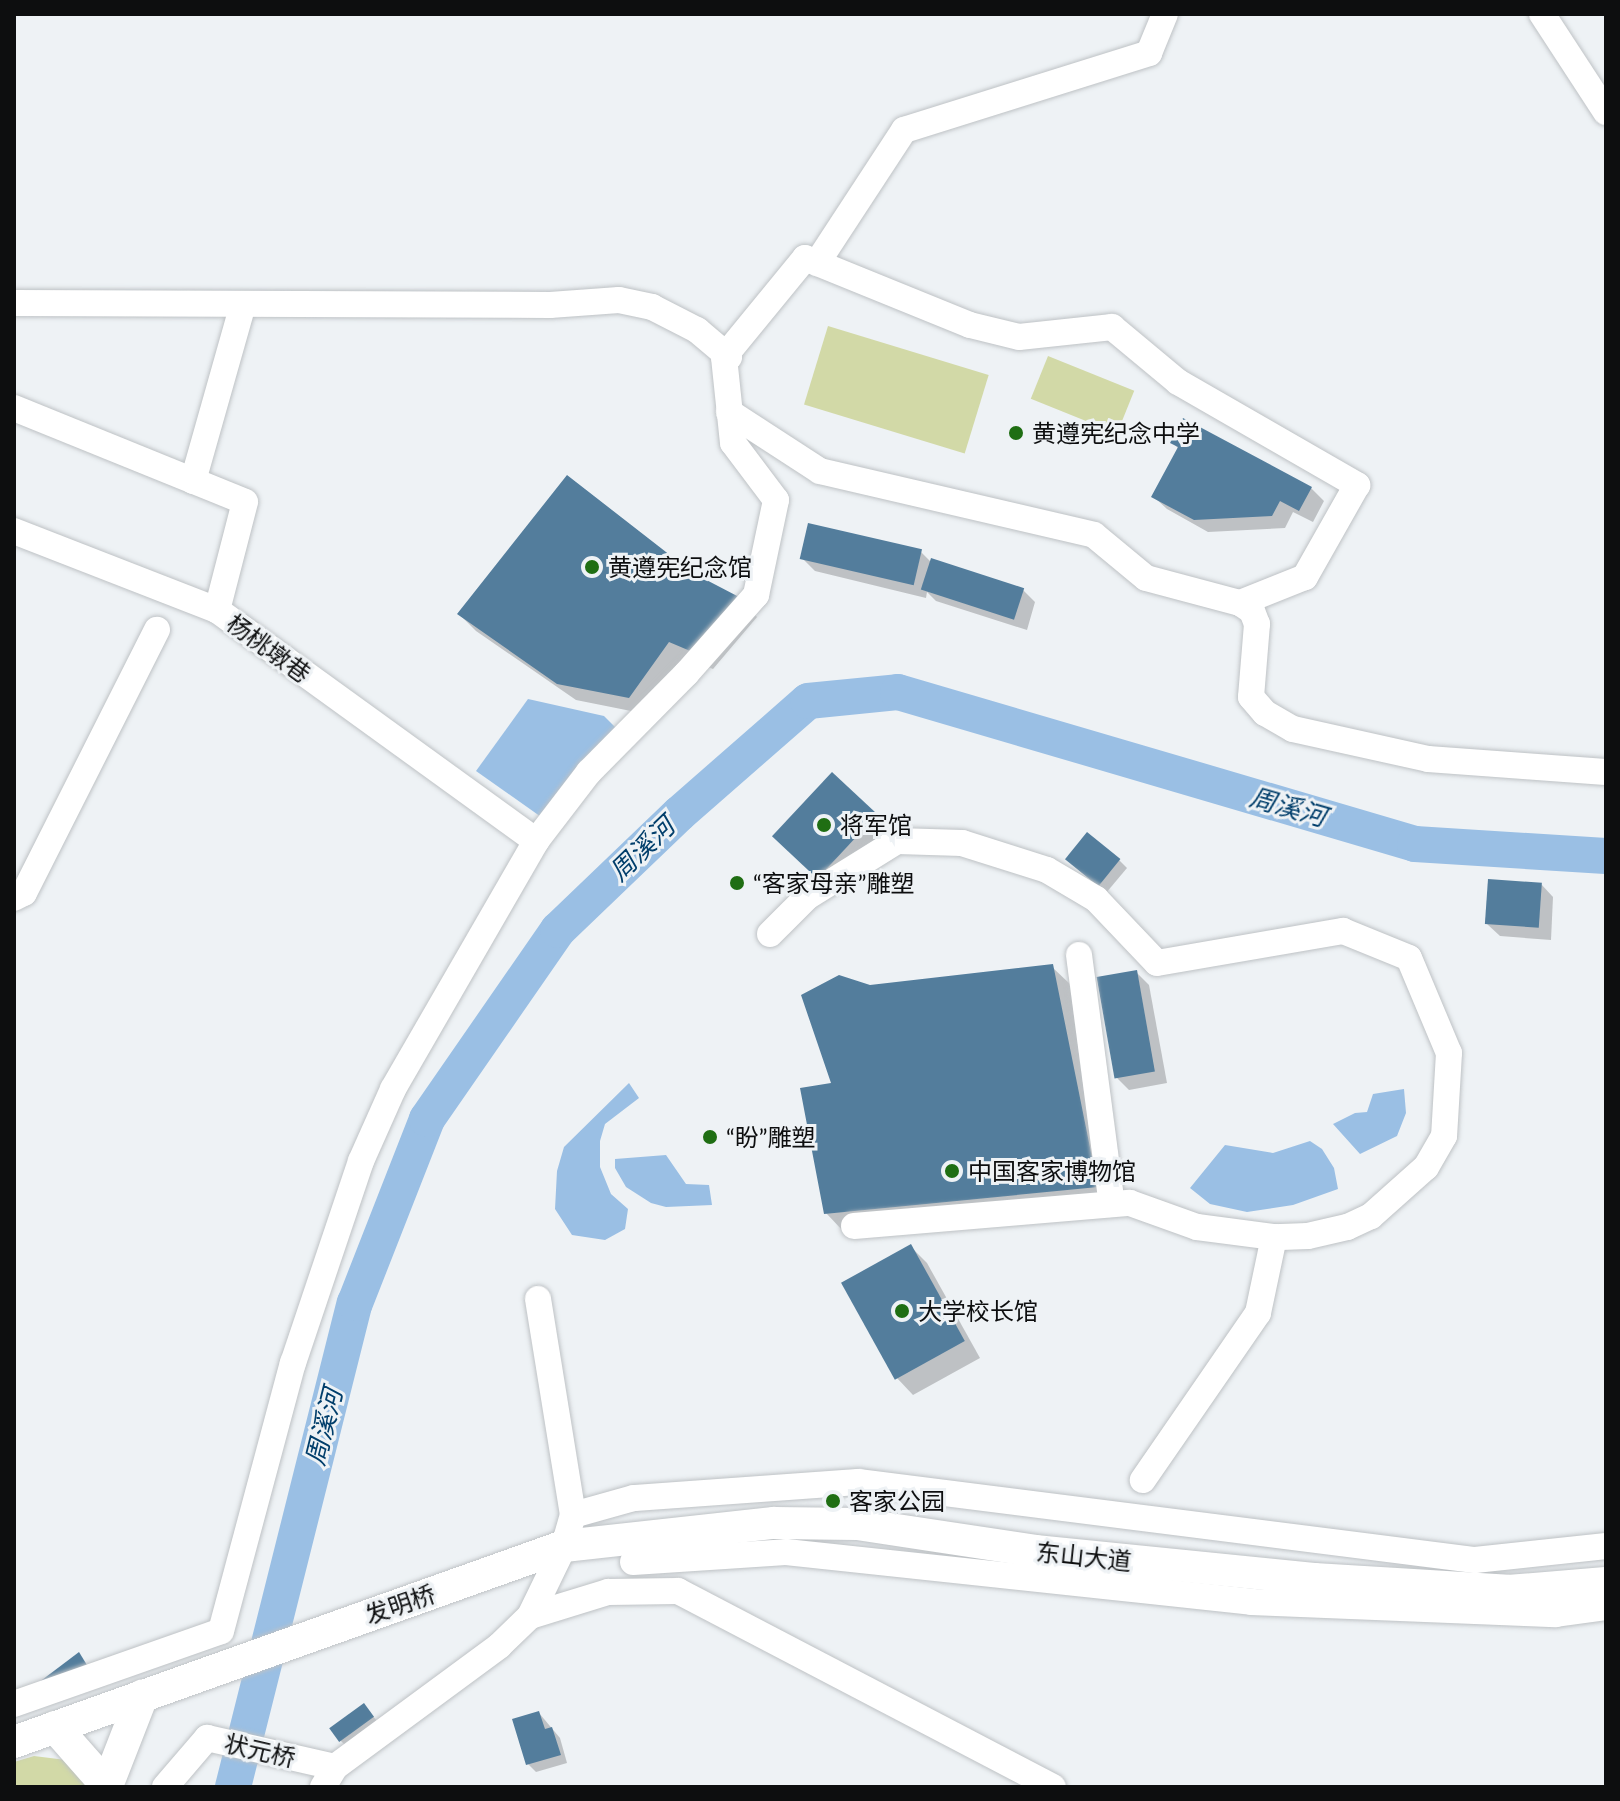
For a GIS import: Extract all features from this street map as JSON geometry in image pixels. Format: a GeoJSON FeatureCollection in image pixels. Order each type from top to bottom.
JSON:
{"type":"FeatureCollection","features":[{"type":"Feature","properties":{"kind":"main road","name":"东山大道"},"geometry":{"type":"LineString","coordinates":[[568,1530],[774,1523],[857,1524],[1035,1551],[1314,1579],[1508,1591],[1606,1583]]}},
{"type":"Feature","properties":{"kind":"main road","name":"发明桥"},"geometry":{"type":"LineString","coordinates":[[14,1742],[353,1620],[568,1530]]}},
{"type":"Feature","properties":{"kind":"main road"},"geometry":{"type":"LineString","coordinates":[[55,1727],[107,1786],[142,1696]]}},
{"type":"Feature","properties":{"kind":"street"},"geometry":{"type":"LineString","coordinates":[[817,263],[904,130],[1149,53],[1165,14]]}},
{"type":"Feature","properties":{"kind":"street"},"geometry":{"type":"LineString","coordinates":[[1542,14],[1606,112]]}},
{"type":"Feature","properties":{"kind":"street"},"geometry":{"type":"LineString","coordinates":[[14,1704],[221,1631],[293,1363],[361,1161],[393,1089],[536,841],[589,772],[686,674],[756,595],[776,500],[733,443],[724,357],[805,258],[970,325],[1019,337],[1112,327],[1178,382],[1357,485],[1305,577],[1240,603]]}},
{"type":"Feature","properties":{"kind":"street"},"geometry":{"type":"LineString","coordinates":[[14,303],[550,305],[619,300],[652,307],[686,324],[729,357]]}},
{"type":"Feature","properties":{"kind":"street"},"geometry":{"type":"LineString","coordinates":[[193,481],[243,304]]}},
{"type":"Feature","properties":{"kind":"street","name":"杨桃墩巷"},"geometry":{"type":"LineString","coordinates":[[14,408],[245,502],[217,610],[536,841]]}},
{"type":"Feature","properties":{"kind":"street"},"geometry":{"type":"LineString","coordinates":[[729,412],[820,471],[1094,535],[1146,578],[1240,603],[1252,611],[1257,624],[1251,697],[1265,713],[1293,729],[1428,759],[1606,772]]}},
{"type":"Feature","properties":{"kind":"street"},"geometry":{"type":"LineString","coordinates":[[14,531],[217,610]]}},
{"type":"Feature","properties":{"kind":"street"},"geometry":{"type":"LineString","coordinates":[[14,898],[24,893],[157,630]]}},
{"type":"Feature","properties":{"kind":"street"},"geometry":{"type":"LineString","coordinates":[[770,934],[807,897],[897,841],[962,843],[1047,870],[1096,899],[1157,963],[1343,931],[1409,958],[1449,1053],[1444,1136],[1426,1167],[1371,1216],[1347,1227],[1308,1236],[1274,1237],[1197,1227],[1130,1203],[854,1226]]}},
{"type":"Feature","properties":{"kind":"street"},"geometry":{"type":"LineString","coordinates":[[1079,955],[1112,1204]]}},
{"type":"Feature","properties":{"kind":"street"},"geometry":{"type":"LineString","coordinates":[[1143,1480],[1258,1313],[1274,1237]]}},
{"type":"Feature","properties":{"kind":"street"},"geometry":{"type":"LineString","coordinates":[[323,1772],[499,1646],[530,1616],[568,1530],[538,1299]]}},
{"type":"Feature","properties":{"kind":"street"},"geometry":{"type":"LineString","coordinates":[[568,1530],[634,1498],[858,1482],[1475,1560],[1606,1546]]}},
{"type":"Feature","properties":{"kind":"street"},"geometry":{"type":"LineString","coordinates":[[633,1562],[786,1552],[1251,1602],[1556,1614],[1606,1607]]}},
{"type":"Feature","properties":{"kind":"street"},"geometry":{"type":"LineString","coordinates":[[530,1616],[608,1592],[678,1591],[1053,1787]]}},
{"type":"Feature","properties":{"kind":"street","name":"状元桥"},"geometry":{"type":"LineString","coordinates":[[165,1787],[207,1738],[323,1772]]}},
{"type":"Feature","properties":{"kind":"green space"},"geometry":{"type":"Polygon","coordinates":[[[828,326],[989,375],[965,454],[804,404],[828,326]]]}},
{"type":"Feature","properties":{"kind":"green space"},"geometry":{"type":"Polygon","coordinates":[[[1048,356],[1134,391],[1117,433],[1031,399],[1048,356]]]}},
{"type":"Feature","properties":{"kind":"green space"},"geometry":{"type":"Polygon","coordinates":[[[34,1756],[74,1761],[96,1787],[14,1787],[14,1762],[34,1756]]]}},
{"type":"Feature","properties":{"kind":"water"},"geometry":{"type":"Polygon","coordinates":[[[528,699],[604,716],[616,728],[544,819],[476,771],[528,699]]]}},
{"type":"Feature","properties":{"kind":"water"},"geometry":{"type":"Polygon","coordinates":[[[629,1083],[639,1098],[605,1124],[600,1141],[600,1167],[611,1194],[628,1209],[625,1229],[605,1240],[572,1235],[555,1209],[557,1171],[564,1147],[629,1083]]]}},
{"type":"Feature","properties":{"kind":"water"},"geometry":{"type":"Polygon","coordinates":[[[1404,1089],[1406,1113],[1397,1136],[1360,1154],[1333,1124],[1355,1113],[1367,1112],[1373,1094],[1404,1089]]]}},
{"type":"Feature","properties":{"kind":"water"},"geometry":{"type":"Polygon","coordinates":[[[1310,1141],[1322,1149],[1334,1168],[1338,1189],[1293,1205],[1247,1212],[1210,1204],[1190,1188],[1225,1145],[1273,1153],[1310,1141]]]}},
{"type":"Feature","properties":{"kind":"water"},"geometry":{"type":"Polygon","coordinates":[[[666,1155],[686,1184],[709,1185],[712,1205],[666,1207],[651,1203],[626,1187],[615,1168],[615,1159],[666,1155]]]}},
{"type":"Feature","properties":{"kind":"building"},"geometry":{"type":"Polygon","coordinates":[[[1183,418],[1312,487],[1299,511],[1280,501],[1272,516],[1194,520],[1151,497],[1178,447],[1170,443],[1183,418]]]}},
{"type":"Feature","properties":{"kind":"building"},"geometry":{"type":"Polygon","coordinates":[[[567,475],[693,573],[741,598],[695,653],[669,642],[629,698],[557,684],[457,614],[567,475]]]}},
{"type":"Feature","properties":{"kind":"building"},"geometry":{"type":"Polygon","coordinates":[[[808,523],[922,549],[914,585],[800,559],[808,523]]]}},
{"type":"Feature","properties":{"kind":"building"},"geometry":{"type":"Polygon","coordinates":[[[931,558],[1024,588],[1014,620],[921,589],[931,558]]]}},
{"type":"Feature","properties":{"kind":"building","name":"将军馆"},"geometry":{"type":"Polygon","coordinates":[[[832,772],[877,814],[817,879],[772,836],[832,772]]]}},
{"type":"Feature","properties":{"kind":"building"},"geometry":{"type":"Polygon","coordinates":[[[1087,832],[1120,859],[1098,886],[1065,859],[1087,832]]]}},
{"type":"Feature","properties":{"kind":"building"},"geometry":{"type":"Polygon","coordinates":[[[1488,879],[1542,883],[1539,928],[1485,924],[1488,879]]]}},
{"type":"Feature","properties":{"kind":"building"},"geometry":{"type":"Polygon","coordinates":[[[1053,964],[1098,1187],[824,1214],[800,1088],[831,1083],[801,995],[839,975],[870,985],[1053,964]]]}},
{"type":"Feature","properties":{"kind":"building"},"geometry":{"type":"Polygon","coordinates":[[[1137,970],[1155,1071],[1115,1079],[1097,977],[1137,970]]]}},
{"type":"Feature","properties":{"kind":"building","name":"大学校长馆"},"geometry":{"type":"Polygon","coordinates":[[[911,1244],[965,1341],[895,1380],[841,1283],[911,1244]]]}},
{"type":"Feature","properties":{"kind":"building"},"geometry":{"type":"Polygon","coordinates":[[[79,1652],[90,1670],[38,1683],[79,1652]]]}},
{"type":"Feature","properties":{"kind":"building"},"geometry":{"type":"Polygon","coordinates":[[[364,1703],[374,1717],[339,1742],[329,1728],[364,1703]]]}},
{"type":"Feature","properties":{"kind":"building"},"geometry":{"type":"Polygon","coordinates":[[[539,1711],[545,1729],[552,1727],[561,1755],[526,1765],[512,1719],[539,1711]]]}},
{"type":"Feature","properties":{"kind":"waterway","name":"周溪河"},"geometry":{"type":"LineString","coordinates":[[233,1787],[355,1303],[427,1119],[558,930],[679,814],[808,701],[898,692],[1415,844],[1606,856]]}},
{"type":"Feature","properties":{"kind":"place","name":"黄遵宪纪念中学"},"geometry":{"type":"Point","coordinates":[1016,433]}},
{"type":"Feature","properties":{"kind":"place","name":"黄遵宪纪念馆"},"geometry":{"type":"Point","coordinates":[592,567]}},
{"type":"Feature","properties":{"kind":"place","name":"将军馆"},"geometry":{"type":"Point","coordinates":[824,825]}},
{"type":"Feature","properties":{"kind":"place","name":"“客家母亲”雕塑"},"geometry":{"type":"Point","coordinates":[737,883]}},
{"type":"Feature","properties":{"kind":"place","name":"“盼”雕塑"},"geometry":{"type":"Point","coordinates":[710,1137]}},
{"type":"Feature","properties":{"kind":"place","name":"中国客家博物馆"},"geometry":{"type":"Point","coordinates":[952,1171]}},
{"type":"Feature","properties":{"kind":"place","name":"大学校长馆"},"geometry":{"type":"Point","coordinates":[902,1311]}},
{"type":"Feature","properties":{"kind":"place","name":"客家公园"},"geometry":{"type":"Point","coordinates":[833,1501]}}]}
